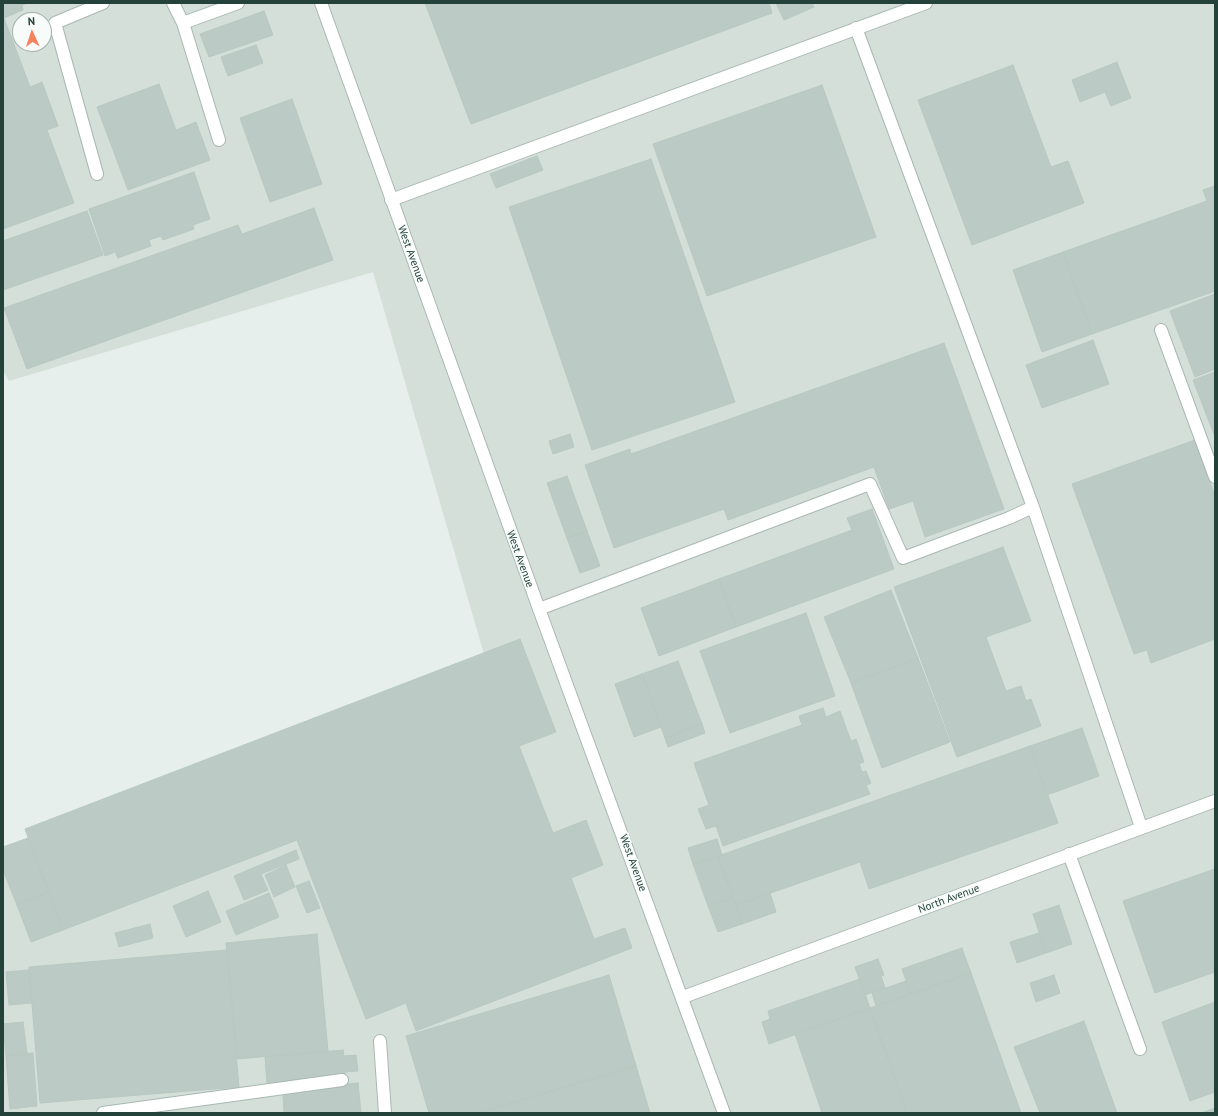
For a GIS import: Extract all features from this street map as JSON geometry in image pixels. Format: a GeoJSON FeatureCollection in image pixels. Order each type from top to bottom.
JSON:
{"type":"FeatureCollection","features":[{"type":"Feature","properties":{"kind":"street"},"geometry":{"type":"LineString","coordinates":[[98,174],[55,23],[102,3]]}},
{"type":"Feature","properties":{"kind":"street"},"geometry":{"type":"LineString","coordinates":[[173,3],[183,23],[220,140]]}},
{"type":"Feature","properties":{"kind":"street","name":"West Avenue"},"geometry":{"type":"LineString","coordinates":[[321,3],[538,609],[683,997],[724,1113]]}},
{"type":"Feature","properties":{"kind":"street"},"geometry":{"type":"LineString","coordinates":[[391,200],[926,3]]}},
{"type":"Feature","properties":{"kind":"street"},"geometry":{"type":"LineString","coordinates":[[183,23],[232,4]]}},
{"type":"Feature","properties":{"kind":"street"},"geometry":{"type":"LineString","coordinates":[[856,28],[1033,507],[1141,827]]}},
{"type":"Feature","properties":{"kind":"street"},"geometry":{"type":"LineString","coordinates":[[1161,330],[1215,477]]}},
{"type":"Feature","properties":{"kind":"street"},"geometry":{"type":"LineString","coordinates":[[538,609],[870,484],[903,558],[1033,507]]}},
{"type":"Feature","properties":{"kind":"street","name":"North Avenue"},"geometry":{"type":"LineString","coordinates":[[683,997],[1215,801]]}},
{"type":"Feature","properties":{"kind":"street"},"geometry":{"type":"LineString","coordinates":[[1069,854],[1140,1049]]}},
{"type":"Feature","properties":{"kind":"street"},"geometry":{"type":"LineString","coordinates":[[380,1041],[385,1113]]}},
{"type":"Feature","properties":{"kind":"street"},"geometry":{"type":"LineString","coordinates":[[102,1113],[342,1080]]}},
{"type":"Feature","properties":{"kind":"shaded area"},"geometry":{"type":"Polygon","coordinates":[[[3,3],[1215,3],[1215,1113],[3,1113],[3,852],[486,661],[373,272],[9,381],[3,371],[3,3]]]}},
{"type":"Feature","properties":{"kind":"building"},"geometry":{"type":"Polygon","coordinates":[[[3,3],[28,3],[22,5],[23,10],[12,12],[12,15],[4,18],[12,39],[12,52],[17,52],[30,87],[42,82],[58,126],[47,130],[74,203],[3,229],[3,3]]]}},
{"type":"Feature","properties":{"kind":"building"},"geometry":{"type":"Polygon","coordinates":[[[425,3],[769,3],[772,13],[471,124],[425,3]]]}},
{"type":"Feature","properties":{"kind":"building"},"geometry":{"type":"Polygon","coordinates":[[[776,3],[812,3],[814,7],[784,20],[776,3]]]}},
{"type":"Feature","properties":{"kind":"building"},"geometry":{"type":"Polygon","coordinates":[[[264,11],[273,35],[209,57],[200,34],[264,11]]]}},
{"type":"Feature","properties":{"kind":"building"},"geometry":{"type":"Polygon","coordinates":[[[256,45],[263,63],[228,76],[221,57],[256,45]]]}},
{"type":"Feature","properties":{"kind":"building"},"geometry":{"type":"Polygon","coordinates":[[[1117,62],[1131,98],[1111,106],[1105,92],[1080,102],[1072,80],[1117,62]]]}},
{"type":"Feature","properties":{"kind":"building"},"geometry":{"type":"Polygon","coordinates":[[[1013,65],[1051,167],[1068,161],[1084,203],[972,245],[918,100],[1013,65]]]}},
{"type":"Feature","properties":{"kind":"building"},"geometry":{"type":"Polygon","coordinates":[[[159,84],[176,130],[196,122],[210,160],[128,190],[97,107],[159,84]]]}},
{"type":"Feature","properties":{"kind":"building"},"geometry":{"type":"Polygon","coordinates":[[[822,85],[876,237],[707,296],[653,144],[822,85]]]}},
{"type":"Feature","properties":{"kind":"building"},"geometry":{"type":"Polygon","coordinates":[[[292,99],[322,184],[270,202],[240,118],[292,99]]]}},
{"type":"Feature","properties":{"kind":"building"},"geometry":{"type":"Polygon","coordinates":[[[537,156],[543,170],[496,188],[490,174],[537,156]]]}},
{"type":"Feature","properties":{"kind":"building"},"geometry":{"type":"Polygon","coordinates":[[[651,159],[735,402],[592,450],[509,207],[651,159]]]}},
{"type":"Feature","properties":{"kind":"building"},"geometry":{"type":"Polygon","coordinates":[[[194,172],[210,219],[193,225],[194,229],[163,240],[161,236],[149,240],[151,246],[118,258],[115,252],[105,256],[89,209],[194,172]]]}},
{"type":"Feature","properties":{"kind":"building"},"geometry":{"type":"Polygon","coordinates":[[[1215,186],[1215,291],[1092,334],[1063,252],[1207,201],[1203,190],[1215,186]]]}},
{"type":"Feature","properties":{"kind":"building"},"geometry":{"type":"Polygon","coordinates":[[[314,208],[333,260],[27,369],[4,308],[238,225],[242,234],[314,208]]]}},
{"type":"Feature","properties":{"kind":"building"},"geometry":{"type":"Polygon","coordinates":[[[87,211],[103,255],[3,290],[3,241],[87,211]]]}},
{"type":"Feature","properties":{"kind":"building"},"geometry":{"type":"Polygon","coordinates":[[[1063,252],[1092,334],[1042,352],[1013,270],[1063,252]]]}},
{"type":"Feature","properties":{"kind":"building"},"geometry":{"type":"Polygon","coordinates":[[[1215,294],[1215,369],[1195,377],[1170,311],[1215,294]]]}},
{"type":"Feature","properties":{"kind":"building"},"geometry":{"type":"Polygon","coordinates":[[[1093,340],[1109,384],[1042,408],[1026,365],[1093,340]]]}},
{"type":"Feature","properties":{"kind":"building"},"geometry":{"type":"Polygon","coordinates":[[[944,343],[1004,509],[925,537],[913,501],[889,509],[874,467],[728,520],[724,509],[614,548],[585,465],[630,449],[631,454],[944,343]]]}},
{"type":"Feature","properties":{"kind":"building"},"geometry":{"type":"Polygon","coordinates":[[[1215,372],[1215,437],[1193,380],[1215,372]]]}},
{"type":"Feature","properties":{"kind":"building"},"geometry":{"type":"Polygon","coordinates":[[[570,434],[574,447],[553,454],[549,441],[570,434]]]}},
{"type":"Feature","properties":{"kind":"building"},"geometry":{"type":"Polygon","coordinates":[[[1195,440],[1215,496],[1215,639],[1151,663],[1147,650],[1134,654],[1072,484],[1195,440]]]}},
{"type":"Feature","properties":{"kind":"building"},"geometry":{"type":"Polygon","coordinates":[[[567,476],[587,531],[567,538],[547,483],[567,476]]]}},
{"type":"Feature","properties":{"kind":"building"},"geometry":{"type":"Polygon","coordinates":[[[872,509],[894,569],[736,627],[719,579],[852,530],[847,518],[872,509]]]}},
{"type":"Feature","properties":{"kind":"building"},"geometry":{"type":"Polygon","coordinates":[[[587,531],[600,566],[580,573],[567,538],[587,531]]]}},
{"type":"Feature","properties":{"kind":"building"},"geometry":{"type":"Polygon","coordinates":[[[1003,547],[1031,621],[986,637],[1006,691],[1021,686],[1026,701],[1031,699],[1041,726],[957,757],[894,587],[1003,547]]]}},
{"type":"Feature","properties":{"kind":"building"},"geometry":{"type":"Polygon","coordinates":[[[719,579],[736,627],[659,656],[641,608],[719,579]]]}},
{"type":"Feature","properties":{"kind":"building"},"geometry":{"type":"Polygon","coordinates":[[[891,590],[918,658],[851,683],[824,617],[891,590]]]}},
{"type":"Feature","properties":{"kind":"building"},"geometry":{"type":"Polygon","coordinates":[[[806,613],[835,696],[730,733],[700,651],[806,613]]]}},
{"type":"Feature","properties":{"kind":"building"},"geometry":{"type":"Polygon","coordinates":[[[520,639],[556,732],[519,746],[553,833],[586,820],[603,865],[571,878],[594,939],[625,928],[632,948],[416,1031],[406,1003],[366,1019],[297,840],[63,930],[25,829],[520,639]]]}},
{"type":"Feature","properties":{"kind":"building"},"geometry":{"type":"Polygon","coordinates":[[[918,658],[950,742],[882,768],[851,683],[918,658]]]}},
{"type":"Feature","properties":{"kind":"building"},"geometry":{"type":"Polygon","coordinates":[[[678,661],[702,724],[665,738],[642,674],[678,661]]]}},
{"type":"Feature","properties":{"kind":"building"},"geometry":{"type":"Polygon","coordinates":[[[642,674],[661,727],[634,737],[615,684],[642,674]]]}},
{"type":"Feature","properties":{"kind":"building"},"geometry":{"type":"Polygon","coordinates":[[[823,708],[826,717],[840,711],[851,741],[856,739],[864,762],[859,764],[862,772],[866,771],[871,783],[866,785],[870,794],[723,846],[716,826],[706,829],[698,809],[709,805],[694,763],[802,725],[799,716],[823,708]]]}},
{"type":"Feature","properties":{"kind":"building"},"geometry":{"type":"Polygon","coordinates":[[[702,724],[705,733],[668,747],[665,738],[702,724]]]}},
{"type":"Feature","properties":{"kind":"building"},"geometry":{"type":"Polygon","coordinates":[[[1082,728],[1099,776],[1047,795],[1030,746],[1082,728]]]}},
{"type":"Feature","properties":{"kind":"building"},"geometry":{"type":"Polygon","coordinates":[[[1030,746],[1058,823],[869,889],[860,862],[736,905],[718,856],[1030,746]]]}},
{"type":"Feature","properties":{"kind":"building"},"geometry":{"type":"Polygon","coordinates":[[[28,838],[49,892],[17,905],[3,870],[3,847],[28,838]]]}},
{"type":"Feature","properties":{"kind":"building"},"geometry":{"type":"Polygon","coordinates":[[[717,839],[722,855],[693,864],[688,848],[717,839]]]}},
{"type":"Feature","properties":{"kind":"building"},"geometry":{"type":"Polygon","coordinates":[[[296,850],[299,859],[261,874],[268,890],[244,900],[234,876],[296,850]]]}},
{"type":"Feature","properties":{"kind":"building"},"geometry":{"type":"Polygon","coordinates":[[[718,856],[733,898],[708,906],[693,864],[718,856]]]}},
{"type":"Feature","properties":{"kind":"building"},"geometry":{"type":"Polygon","coordinates":[[[286,865],[295,887],[274,897],[265,875],[286,865]]]}},
{"type":"Feature","properties":{"kind":"building"},"geometry":{"type":"Polygon","coordinates":[[[1215,869],[1215,972],[1155,993],[1123,901],[1215,869]]]}},
{"type":"Feature","properties":{"kind":"building"},"geometry":{"type":"Polygon","coordinates":[[[309,881],[320,908],[307,913],[296,886],[309,881]]]}},
{"type":"Feature","properties":{"kind":"building"},"geometry":{"type":"Polygon","coordinates":[[[208,891],[221,922],[186,937],[173,906],[208,891]]]}},
{"type":"Feature","properties":{"kind":"building"},"geometry":{"type":"Polygon","coordinates":[[[49,892],[63,930],[31,942],[17,905],[49,892]]]}},
{"type":"Feature","properties":{"kind":"building"},"geometry":{"type":"Polygon","coordinates":[[[269,893],[279,917],[236,935],[226,911],[269,893]]]}},
{"type":"Feature","properties":{"kind":"building"},"geometry":{"type":"Polygon","coordinates":[[[770,893],[776,912],[742,924],[736,905],[770,893]]]}},
{"type":"Feature","properties":{"kind":"building"},"geometry":{"type":"Polygon","coordinates":[[[733,898],[742,924],[718,932],[708,906],[733,898]]]}},
{"type":"Feature","properties":{"kind":"building"},"geometry":{"type":"Polygon","coordinates":[[[1059,905],[1072,944],[1046,953],[1033,914],[1059,905]]]}},
{"type":"Feature","properties":{"kind":"building"},"geometry":{"type":"Polygon","coordinates":[[[150,924],[153,938],[119,947],[115,933],[150,924]]]}},
{"type":"Feature","properties":{"kind":"building"},"geometry":{"type":"Polygon","coordinates":[[[1039,933],[1046,953],[1017,963],[1010,942],[1039,933]]]}},
{"type":"Feature","properties":{"kind":"building"},"geometry":{"type":"Polygon","coordinates":[[[317,934],[328,1051],[237,1059],[226,943],[317,934]]]}},
{"type":"Feature","properties":{"kind":"building"},"geometry":{"type":"Polygon","coordinates":[[[962,948],[971,973],[911,994],[902,969],[962,948]]]}},
{"type":"Feature","properties":{"kind":"building"},"geometry":{"type":"Polygon","coordinates":[[[227,950],[239,1087],[40,1103],[29,967],[227,950]]]}},
{"type":"Feature","properties":{"kind":"building"},"geometry":{"type":"Polygon","coordinates":[[[878,959],[884,975],[881,976],[885,988],[865,995],[855,967],[878,959]]]}},
{"type":"Feature","properties":{"kind":"building"},"geometry":{"type":"Polygon","coordinates":[[[29,970],[32,1003],[9,1005],[6,972],[29,970]]]}},
{"type":"Feature","properties":{"kind":"building"},"geometry":{"type":"Polygon","coordinates":[[[971,973],[1021,1113],[907,1113],[870,1008],[971,973]]]}},
{"type":"Feature","properties":{"kind":"building"},"geometry":{"type":"Polygon","coordinates":[[[609,975],[636,1066],[478,1113],[429,1113],[406,1036],[609,975]]]}},
{"type":"Feature","properties":{"kind":"building"},"geometry":{"type":"Polygon","coordinates":[[[1054,975],[1060,993],[1036,1002],[1030,983],[1054,975]]]}},
{"type":"Feature","properties":{"kind":"building"},"geometry":{"type":"Polygon","coordinates":[[[860,979],[870,1008],[769,1044],[762,1022],[770,1019],[768,1011],[860,979]]]}},
{"type":"Feature","properties":{"kind":"building"},"geometry":{"type":"Polygon","coordinates":[[[906,981],[911,994],[876,1006],[872,993],[906,981]]]}},
{"type":"Feature","properties":{"kind":"building"},"geometry":{"type":"Polygon","coordinates":[[[1215,1002],[1215,1092],[1190,1101],[1162,1022],[1215,1002]]]}},
{"type":"Feature","properties":{"kind":"building"},"geometry":{"type":"Polygon","coordinates":[[[870,1008],[907,1113],[822,1113],[795,1034],[870,1008]]]}},
{"type":"Feature","properties":{"kind":"building"},"geometry":{"type":"Polygon","coordinates":[[[1084,1021],[1117,1113],[1040,1113],[1014,1047],[1084,1021]]]}},
{"type":"Feature","properties":{"kind":"building"},"geometry":{"type":"Polygon","coordinates":[[[23,1022],[27,1053],[6,1056],[3,1024],[23,1022]]]}},
{"type":"Feature","properties":{"kind":"building"},"geometry":{"type":"Polygon","coordinates":[[[343,1050],[344,1056],[356,1055],[358,1071],[345,1072],[345,1076],[267,1083],[265,1057],[343,1050]]]}},
{"type":"Feature","properties":{"kind":"building"},"geometry":{"type":"Polygon","coordinates":[[[33,1053],[37,1106],[10,1109],[6,1056],[33,1053]]]}},
{"type":"Feature","properties":{"kind":"building"},"geometry":{"type":"Polygon","coordinates":[[[636,1066],[650,1113],[478,1113],[636,1066]]]}},
{"type":"Feature","properties":{"kind":"building"},"geometry":{"type":"Polygon","coordinates":[[[358,1083],[361,1113],[284,1113],[283,1094],[299,1092],[298,1088],[358,1083]]]}},
{"type":"Feature","properties":{"kind":"building"},"geometry":{"type":"Polygon","coordinates":[[[1215,1108],[1215,1113],[1201,1113],[1215,1108]]]}}]}
